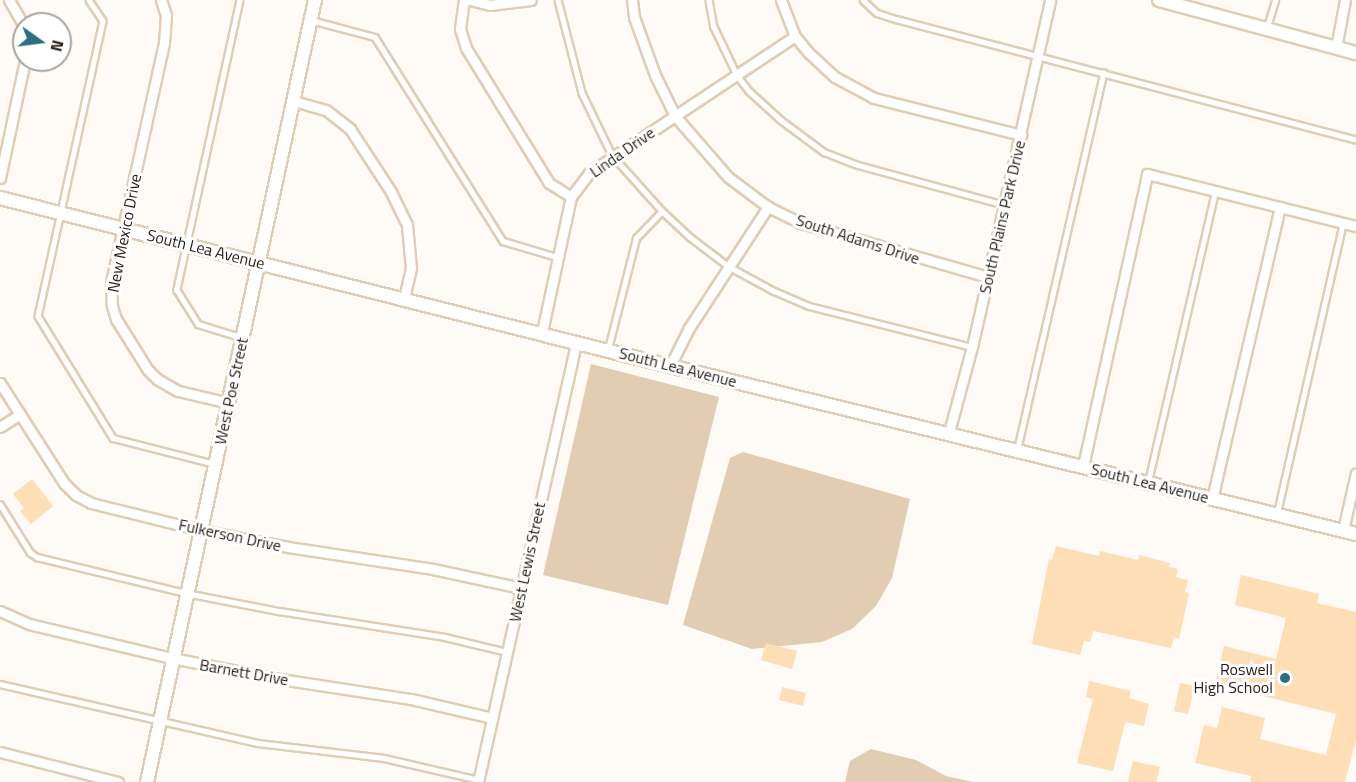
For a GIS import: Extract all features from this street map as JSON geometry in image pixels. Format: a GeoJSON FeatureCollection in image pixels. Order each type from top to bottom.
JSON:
{"type":"FeatureCollection","features":[{"type":"Feature","properties":{"kind":"street","name":"New Mexico Drive"},"geometry":{"type":"LineString","coordinates":[[161,0],[166,15],[164,43],[111,282],[110,297],[116,319],[148,370],[166,386],[229,403]]}},
{"type":"Feature","properties":{"kind":"street","name":"West Poe Street"},"geometry":{"type":"LineString","coordinates":[[147,782],[315,0]]}},
{"type":"Feature","properties":{"kind":"street"},"geometry":{"type":"LineString","coordinates":[[464,0],[460,29],[466,48],[549,183],[571,196]]}},
{"type":"Feature","properties":{"kind":"street"},"geometry":{"type":"LineString","coordinates":[[470,0],[490,4],[531,0]]}},
{"type":"Feature","properties":{"kind":"street","name":"South Adams Drive"},"geometry":{"type":"LineString","coordinates":[[632,0],[634,17],[655,75],[675,116],[728,177],[768,207],[801,223],[842,237],[988,277]]}},
{"type":"Feature","properties":{"kind":"street"},"geometry":{"type":"LineString","coordinates":[[781,0],[795,36],[808,53],[835,77],[874,98],[1021,135]]}},
{"type":"Feature","properties":{"kind":"street","name":"South Plains Park Drive"},"geometry":{"type":"LineString","coordinates":[[949,432],[972,347],[1050,0]]}},
{"type":"Feature","properties":{"kind":"street"},"geometry":{"type":"LineString","coordinates":[[1159,0],[1196,5],[1266,29],[1356,53]]}},
{"type":"Feature","properties":{"kind":"street"},"geometry":{"type":"LineString","coordinates":[[1336,48],[1345,0]]}},
{"type":"Feature","properties":{"kind":"street","name":"Linda Drive"},"geometry":{"type":"LineString","coordinates":[[542,332],[571,196],[589,173],[612,155],[795,36]]}},
{"type":"Feature","properties":{"kind":"street"},"geometry":{"type":"LineString","coordinates":[[0,178],[22,72]]}},
{"type":"Feature","properties":{"kind":"street"},"geometry":{"type":"LineString","coordinates":[[294,100],[326,110],[350,129],[391,192],[407,225],[411,268],[404,298]]}},
{"type":"Feature","properties":{"kind":"street"},"geometry":{"type":"LineString","coordinates":[[1083,466],[1147,174],[1356,226]]}},
{"type":"Feature","properties":{"kind":"street","name":"South Lea Avenue"},"geometry":{"type":"LineString","coordinates":[[0,198],[542,332],[576,343],[949,432],[1356,534]]}},
{"type":"Feature","properties":{"kind":"street"},"geometry":{"type":"LineString","coordinates":[[670,366],[689,328],[768,207]]}},
{"type":"Feature","properties":{"kind":"street"},"geometry":{"type":"LineString","coordinates":[[1212,499],[1280,207]]}},
{"type":"Feature","properties":{"kind":"street","name":"West Lewis Street"},"geometry":{"type":"LineString","coordinates":[[478,781],[576,343]]}},
{"type":"Feature","properties":{"kind":"street","name":"Fulkerson Drive"},"geometry":{"type":"LineString","coordinates":[[0,383],[64,483],[76,495],[91,503],[200,530],[288,547],[433,568],[521,588]]}},
{"type":"Feature","properties":{"kind":"street"},"geometry":{"type":"LineString","coordinates":[[0,427],[20,414]]}},
{"type":"Feature","properties":{"kind":"street"},"geometry":{"type":"LineString","coordinates":[[1343,530],[1356,473]]}},
{"type":"Feature","properties":{"kind":"street","name":"Barnett Drive"},"geometry":{"type":"LineString","coordinates":[[0,610],[29,624],[172,658],[267,677],[411,699],[492,718]]}},
{"type":"Feature","properties":{"kind":"street"},"geometry":{"type":"LineString","coordinates":[[0,752],[118,782]]}},
{"type":"Feature","properties":{"kind":"lane"},"geometry":{"type":"LineString","coordinates":[[89,0],[103,21],[38,316],[113,438],[215,464]]}},
{"type":"Feature","properties":{"kind":"lane"},"geometry":{"type":"LineString","coordinates":[[240,0],[177,290],[178,296],[204,328],[243,338]]}},
{"type":"Feature","properties":{"kind":"lane"},"geometry":{"type":"LineString","coordinates":[[558,0],[582,93],[612,155],[662,211],[728,266],[809,306],[972,347]]}},
{"type":"Feature","properties":{"kind":"lane"},"geometry":{"type":"LineString","coordinates":[[709,0],[714,27],[737,75],[749,91],[780,120],[824,152],[858,165],[1005,205]]}},
{"type":"Feature","properties":{"kind":"lane"},"geometry":{"type":"LineString","coordinates":[[863,0],[877,13],[886,16],[1356,140]]}},
{"type":"Feature","properties":{"kind":"lane"},"geometry":{"type":"LineString","coordinates":[[1266,29],[1275,0]]}},
{"type":"Feature","properties":{"kind":"lane"},"geometry":{"type":"LineString","coordinates":[[311,20],[375,37],[503,241],[557,257]]}},
{"type":"Feature","properties":{"kind":"lane"},"geometry":{"type":"LineString","coordinates":[[1017,450],[1103,73]]}},
{"type":"Feature","properties":{"kind":"lane"},"geometry":{"type":"LineString","coordinates":[[1148,482],[1215,190]]}},
{"type":"Feature","properties":{"kind":"lane"},"geometry":{"type":"LineString","coordinates":[[608,349],[636,238],[662,211]]}},
{"type":"Feature","properties":{"kind":"lane"},"geometry":{"type":"LineString","coordinates":[[1276,514],[1343,223]]}},
{"type":"Feature","properties":{"kind":"lane"},"geometry":{"type":"LineString","coordinates":[[0,504],[30,552],[37,557],[186,593],[279,611],[446,637],[507,652]]}},
{"type":"Feature","properties":{"kind":"lane"},"geometry":{"type":"LineString","coordinates":[[0,684],[258,743],[384,758],[478,781]]}},
{"type":"Feature","properties":{"kind":"shaded area"},"geometry":{"type":"Polygon","coordinates":[[[591,364],[719,397],[668,605],[543,575],[591,364]]]}},
{"type":"Feature","properties":{"kind":"shaded area"},"geometry":{"type":"Polygon","coordinates":[[[743,452],[910,499],[892,578],[876,606],[852,629],[822,642],[752,649],[683,625],[730,458],[743,452]]]}},
{"type":"Feature","properties":{"kind":"shaded area"},"geometry":{"type":"Polygon","coordinates":[[[871,749],[916,760],[946,776],[973,782],[845,782],[850,761],[871,749]]]}},
{"type":"Feature","properties":{"kind":"building"},"geometry":{"type":"Polygon","coordinates":[[[32,479],[53,506],[31,524],[20,511],[24,508],[13,494],[32,479]]]}},
{"type":"Feature","properties":{"kind":"building"},"geometry":{"type":"Polygon","coordinates":[[[1056,546],[1099,556],[1100,551],[1138,560],[1139,555],[1170,563],[1169,567],[1178,569],[1176,577],[1188,580],[1185,592],[1189,593],[1179,639],[1174,637],[1171,648],[1093,631],[1090,642],[1084,641],[1080,655],[1032,644],[1049,559],[1052,560],[1056,546]]]}},
{"type":"Feature","properties":{"kind":"building","name":"Roswell High School"},"geometry":{"type":"Polygon","coordinates":[[[1241,575],[1319,594],[1317,603],[1356,612],[1356,740],[1345,782],[1250,782],[1251,776],[1195,763],[1204,725],[1217,728],[1222,707],[1265,718],[1260,739],[1326,755],[1336,714],[1215,684],[1224,646],[1276,659],[1286,618],[1235,605],[1241,575]]]}},
{"type":"Feature","properties":{"kind":"building"},"geometry":{"type":"Polygon","coordinates":[[[766,643],[797,651],[792,669],[761,660],[766,643]]]}},
{"type":"Feature","properties":{"kind":"building"},"geometry":{"type":"Polygon","coordinates":[[[1089,681],[1131,691],[1129,698],[1149,704],[1144,726],[1125,722],[1113,771],[1077,763],[1093,699],[1086,697],[1089,681]]]}},
{"type":"Feature","properties":{"kind":"building"},"geometry":{"type":"Polygon","coordinates":[[[1180,683],[1195,686],[1188,714],[1174,711],[1180,683]]]}},
{"type":"Feature","properties":{"kind":"building"},"geometry":{"type":"Polygon","coordinates":[[[782,687],[806,693],[803,706],[779,700],[782,687]]]}},
{"type":"Feature","properties":{"kind":"building"},"geometry":{"type":"Polygon","coordinates":[[[1133,761],[1160,767],[1156,782],[1128,782],[1133,761]]]}},
{"type":"Feature","properties":{"kind":"place","name":"Roswell High School"},"geometry":{"type":"Point","coordinates":[1285,678]}}]}
